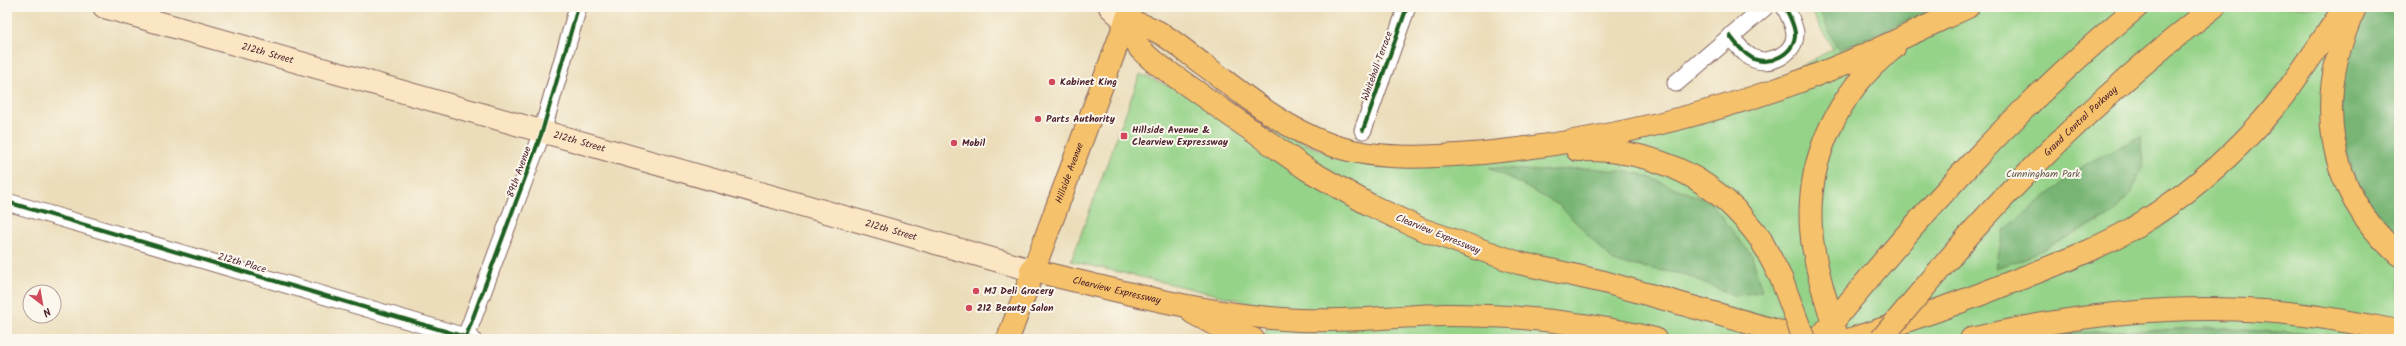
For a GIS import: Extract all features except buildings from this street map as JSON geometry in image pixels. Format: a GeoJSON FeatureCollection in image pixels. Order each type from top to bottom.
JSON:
{"type":"FeatureCollection","features":[{"type":"Feature","properties":{"kind":"main road","name":"212th Street"},"geometry":{"type":"LineString","coordinates":[[104,7],[147,13],[542,132],[1032,270]]}},
{"type":"Feature","properties":{"kind":"main road"},"geometry":{"type":"LineString","coordinates":[[1110,7],[1128,15],[1138,23],[1160,33],[1282,122],[1340,149],[1379,155],[1457,155],[1588,150],[1645,157],[1683,171],[1722,196],[1737,210],[1761,240],[1781,278],[1805,339]]}},
{"type":"Feature","properties":{"kind":"main road"},"geometry":{"type":"LineString","coordinates":[[1457,155],[1576,140],[1666,123],[1707,112],[1787,86],[1968,7]]}},
{"type":"Feature","properties":{"kind":"main road"},"geometry":{"type":"LineString","coordinates":[[1819,339],[1917,220],[2020,112],[2080,56],[2137,7]]}},
{"type":"Feature","properties":{"kind":"main road","name":"Grand Central Parkway"},"geometry":{"type":"LineString","coordinates":[[1881,339],[1970,234],[2037,162],[2075,125],[2151,57],[2214,7]]}},
{"type":"Feature","properties":{"kind":"main road"},"geometry":{"type":"LineString","coordinates":[[1850,339],[1947,308],[2086,252],[2137,226],[2210,172],[2257,127],[2292,84],[2345,7]]}},
{"type":"Feature","properties":{"kind":"main road"},"geometry":{"type":"LineString","coordinates":[[2356,7],[2342,42],[2333,74],[2330,108],[2334,142],[2343,174],[2356,202],[2379,235],[2399,255]]}},
{"type":"Feature","properties":{"kind":"main road","name":"Hillside Avenue"},"geometry":{"type":"LineString","coordinates":[[1008,339],[1032,270],[1048,235],[1128,15]]}},
{"type":"Feature","properties":{"kind":"main road","name":"Clearview Expressway"},"geometry":{"type":"LineString","coordinates":[[1128,15],[1140,49],[1153,61],[1308,170],[1340,189],[1395,217],[1452,241],[1519,263],[1604,282],[1805,339]]}},
{"type":"Feature","properties":{"kind":"main road"},"geometry":{"type":"LineString","coordinates":[[1838,339],[1815,256],[1811,218],[1813,182],[1817,162],[1830,126],[1850,92],[1872,66],[1893,49],[1931,24]]}},
{"type":"Feature","properties":{"kind":"main road","name":"Clearview Expressway"},"geometry":{"type":"LineString","coordinates":[[1032,270],[1176,304],[1232,314],[1298,320],[1358,320],[1443,315],[1508,317],[1606,328],[1655,339]]}},
{"type":"Feature","properties":{"kind":"main road"},"geometry":{"type":"LineString","coordinates":[[1176,304],[1227,331],[1253,339]]}},
{"type":"Feature","properties":{"kind":"main road"},"geometry":{"type":"LineString","coordinates":[[1970,339],[2056,321],[2146,311],[2185,309],[2266,311],[2399,331]]}},
{"type":"Feature","properties":{"kind":"street","name":"89th Avenue"},"geometry":{"type":"LineString","coordinates":[[468,338],[542,132],[578,7]]}},
{"type":"Feature","properties":{"kind":"street","name":"Whitehall Terrace"},"geometry":{"type":"LineString","coordinates":[[1363,130],[1407,7]]}},
{"type":"Feature","properties":{"kind":"street"},"geometry":{"type":"LineString","coordinates":[[1676,83],[1765,7]]}},
{"type":"Feature","properties":{"kind":"street"},"geometry":{"type":"LineString","coordinates":[[1730,36],[1752,58],[1767,62],[1784,55],[1794,43],[1795,34],[1785,7]]}},
{"type":"Feature","properties":{"kind":"street","name":"212th Place"},"geometry":{"type":"LineString","coordinates":[[7,202],[468,338]]}},
{"type":"Feature","properties":{"kind":"green space","name":"Cunningham Park"},"geometry":{"type":"Polygon","coordinates":[[[1808,7],[2399,7],[2399,339],[1263,339],[1274,308],[1071,261],[1140,74],[1339,158],[1377,165],[1640,140],[1640,136],[1694,124],[1833,49],[1808,7]]]}},
{"type":"Feature","properties":{"kind":"green space"},"geometry":{"type":"Polygon","coordinates":[[[1818,7],[1938,7],[1838,50],[1818,7]]]}},
{"type":"Feature","properties":{"kind":"green space"},"geometry":{"type":"Polygon","coordinates":[[[2371,7],[2399,7],[2399,240],[2387,229],[2356,185],[2341,126],[2341,79],[2351,34],[2371,7]]]}},
{"type":"Feature","properties":{"kind":"green space"},"geometry":{"type":"Polygon","coordinates":[[[2141,136],[2144,164],[2131,193],[2111,215],[2031,256],[1996,268],[2003,231],[2086,164],[2141,136]]]}},
{"type":"Feature","properties":{"kind":"green space"},"geometry":{"type":"Polygon","coordinates":[[[1489,167],[1537,171],[1589,168],[1638,173],[1710,202],[1752,256],[1762,291],[1735,296],[1687,275],[1614,262],[1559,205],[1489,167]]]}},
{"type":"Feature","properties":{"kind":"green space"},"geometry":{"type":"Polygon","coordinates":[[[2210,328],[2331,335],[2348,339],[2038,339],[2062,333],[2210,328]]]}},
{"type":"Feature","properties":{"kind":"cycle path"},"geometry":{"type":"LineString","coordinates":[[465,339],[542,132],[578,7]]}},
{"type":"Feature","properties":{"kind":"cycle path"},"geometry":{"type":"LineString","coordinates":[[1363,130],[1407,7]]}},
{"type":"Feature","properties":{"kind":"cycle path"},"geometry":{"type":"LineString","coordinates":[[1730,36],[1737,45],[1752,58],[1766,61],[1780,57],[1791,47],[1795,33],[1785,7]]}},
{"type":"Feature","properties":{"kind":"cycle path"},"geometry":{"type":"LineString","coordinates":[[7,202],[472,339]]}},
{"type":"Feature","properties":{"kind":"place","name":"Kabinet King"},"geometry":{"type":"Point","coordinates":[1052,82]}},
{"type":"Feature","properties":{"kind":"place","name":"Parts Authority"},"geometry":{"type":"Point","coordinates":[1038,119]}},
{"type":"Feature","properties":{"kind":"place","name":"Hillside Avenue & Clearview Expressway"},"geometry":{"type":"Point","coordinates":[1124,136]}},
{"type":"Feature","properties":{"kind":"place","name":"Mobil"},"geometry":{"type":"Point","coordinates":[954,143]}},
{"type":"Feature","properties":{"kind":"place","name":"MJ Deli Grocery"},"geometry":{"type":"Point","coordinates":[976,291]}},
{"type":"Feature","properties":{"kind":"place","name":"212 Beauty Salon"},"geometry":{"type":"Point","coordinates":[969,308]}}]}
